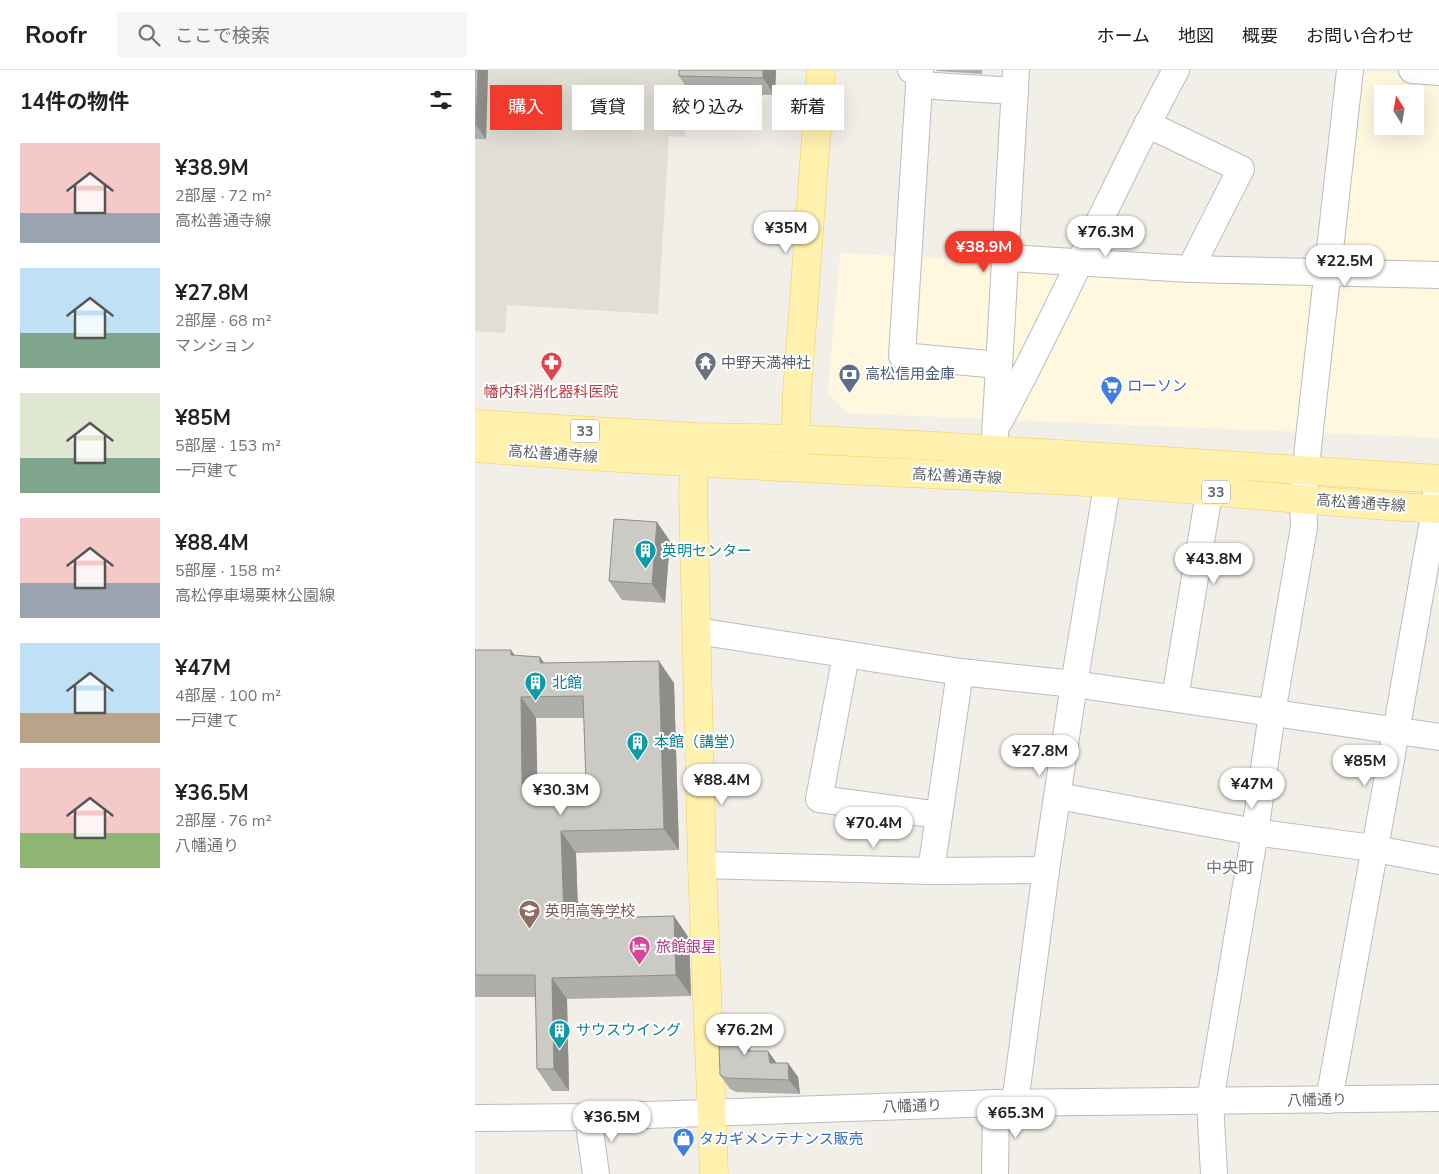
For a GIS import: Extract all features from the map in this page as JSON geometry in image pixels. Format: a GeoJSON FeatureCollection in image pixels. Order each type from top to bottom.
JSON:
{"type":"FeatureCollection","features":[{"type":"Feature","properties":{"kind":"main road"},"geometry":{"type":"LineString","coordinates":[[794,467],[797,393],[821,70]]}},
{"type":"Feature","properties":{"kind":"main road","name":"高松善通寺線"},"geometry":{"type":"LineString","coordinates":[[475,424],[695,450],[794,467],[994,464]]}},
{"type":"Feature","properties":{"kind":"main road","name":"高松善通寺線"},"geometry":{"type":"LineString","coordinates":[[475,448],[573,456],[695,450],[796,439],[994,464],[1110,471],[1214,465],[1438,479]]}},
{"type":"Feature","properties":{"kind":"main road"},"geometry":{"type":"LineString","coordinates":[[695,450],[702,865],[714,1174]]}},
{"type":"Feature","properties":{"kind":"main road","name":"高松善通寺線"},"geometry":{"type":"LineString","coordinates":[[1110,471],[1209,492],[1437,509]]}},
{"type":"Feature","properties":{"kind":"street"},"geometry":{"type":"LineString","coordinates":[[997,424],[1030,365],[1147,124],[1176,70]]}},
{"type":"Feature","properties":{"kind":"street"},"geometry":{"type":"LineString","coordinates":[[1214,1174],[1210,1101],[1255,832],[1272,713],[1304,527],[1303,499],[1326,272],[1350,70]]}},
{"type":"Feature","properties":{"kind":"street"},"geometry":{"type":"LineString","coordinates":[[1413,70],[1439,72]]}},
{"type":"Feature","properties":{"kind":"street"},"geometry":{"type":"LineString","coordinates":[[994,464],[1015,80],[915,77],[902,356],[998,365]]}},
{"type":"Feature","properties":{"kind":"street"},"geometry":{"type":"LineString","coordinates":[[1147,124],[1241,169],[1190,269]]}},
{"type":"Feature","properties":{"kind":"street"},"geometry":{"type":"LineString","coordinates":[[1006,258],[1190,269],[1439,275]]}},
{"type":"Feature","properties":{"kind":"street"},"geometry":{"type":"LineString","coordinates":[[1175,698],[1214,465]]}},
{"type":"Feature","properties":{"kind":"street"},"geometry":{"type":"LineString","coordinates":[[995,1174],[1005,1103],[1059,796],[1074,684],[1110,471]]}},
{"type":"Feature","properties":{"kind":"street"},"geometry":{"type":"LineString","coordinates":[[1329,1100],[1437,509],[1438,479]]}},
{"type":"Feature","properties":{"kind":"street"},"geometry":{"type":"LineString","coordinates":[[697,631],[960,672],[1074,684],[1439,737]]}},
{"type":"Feature","properties":{"kind":"street"},"geometry":{"type":"LineString","coordinates":[[846,655],[819,799],[939,815]]}},
{"type":"Feature","properties":{"kind":"street"},"geometry":{"type":"LineString","coordinates":[[931,871],[960,672]]}},
{"type":"Feature","properties":{"kind":"street"},"geometry":{"type":"LineString","coordinates":[[1059,796],[1255,832],[1439,861]]}},
{"type":"Feature","properties":{"kind":"street"},"geometry":{"type":"LineString","coordinates":[[702,865],[931,871],[1046,870]]}},
{"type":"Feature","properties":{"kind":"street","name":"八幡通り"},"geometry":{"type":"LineString","coordinates":[[475,1118],[588,1117],[1005,1103],[1439,1098]]}},
{"type":"Feature","properties":{"kind":"street"},"geometry":{"type":"LineString","coordinates":[[588,1117],[596,1174]]}},
{"type":"Feature","properties":{"kind":"shaded area"},"geometry":{"type":"Polygon","coordinates":[[[475,70],[687,70],[687,85],[654,85],[654,130],[685,130],[685,137],[669,136],[658,314],[507,305],[505,333],[475,331],[475,70]]]}},
{"type":"Feature","properties":{"kind":"shaded area"},"geometry":{"type":"Polygon","coordinates":[[[1364,71],[1439,76],[1439,266],[1340,264],[1357,78],[1364,71]]]}},
{"type":"Feature","properties":{"kind":"shaded area"},"geometry":{"type":"Polygon","coordinates":[[[840,253],[1439,282],[1439,438],[847,413],[828,393],[840,253]]]}},
{"type":"Feature","properties":{"kind":"building"},"geometry":{"type":"Polygon","coordinates":[[[475,70],[478,70],[476,125],[475,125],[475,70]]]}},
{"type":"Feature","properties":{"kind":"building"},"geometry":{"type":"Polygon","coordinates":[[[679,70],[763,70],[763,78],[679,76],[679,70]]]}},
{"type":"Feature","properties":{"kind":"building"},"geometry":{"type":"Polygon","coordinates":[[[614,519],[657,522],[652,584],[609,581],[614,519]]]}},
{"type":"Feature","properties":{"kind":"building","name":"英明高等学校"},"geometry":{"type":"Polygon","coordinates":[[[475,650],[511,650],[511,655],[540,657],[540,663],[659,661],[664,829],[561,831],[564,919],[674,916],[676,975],[552,978],[554,1069],[537,1069],[535,975],[475,975],[475,650]],[[583,696],[521,697],[522,784],[586,783],[583,696]]]}},
{"type":"Feature","properties":{"kind":"building"},"geometry":{"type":"Polygon","coordinates":[[[718,1016],[737,1016],[742,1051],[768,1051],[770,1063],[788,1063],[789,1080],[726,1078],[720,1075],[718,1016]]]}},
{"type":"Feature","properties":{"kind":"place","name":"幡内科消化器科医院"},"geometry":{"type":"Point","coordinates":[551,382]}},
{"type":"Feature","properties":{"kind":"place","name":"中野天満神社"},"geometry":{"type":"Point","coordinates":[705,382]}},
{"type":"Feature","properties":{"kind":"place","name":"高松信用金庫"},"geometry":{"type":"Point","coordinates":[849,393]}},
{"type":"Feature","properties":{"kind":"place","name":"ローソン"},"geometry":{"type":"Point","coordinates":[1111,405]}},
{"type":"Feature","properties":{"kind":"place","name":"英明センター"},"geometry":{"type":"Point","coordinates":[646,570]}},
{"type":"Feature","properties":{"kind":"place","name":"北館"},"geometry":{"type":"Point","coordinates":[536,702]}},
{"type":"Feature","properties":{"kind":"place","name":"本館（講堂）"},"geometry":{"type":"Point","coordinates":[638,761]}},
{"type":"Feature","properties":{"kind":"place","name":"英明高等学校"},"geometry":{"type":"Point","coordinates":[529,930]}},
{"type":"Feature","properties":{"kind":"place","name":"旅館銀星"},"geometry":{"type":"Point","coordinates":[640,966]}},
{"type":"Feature","properties":{"kind":"place","name":"サウスウイング"},"geometry":{"type":"Point","coordinates":[560,1049]}},
{"type":"Feature","properties":{"kind":"place","name":"タカギメンテナンス販売"},"geometry":{"type":"Point","coordinates":[683,1158]}},
{"type":"Feature","properties":{"kind":"district","name":"中央町"},"geometry":{"type":"Point","coordinates":[1230,868]}}]}
